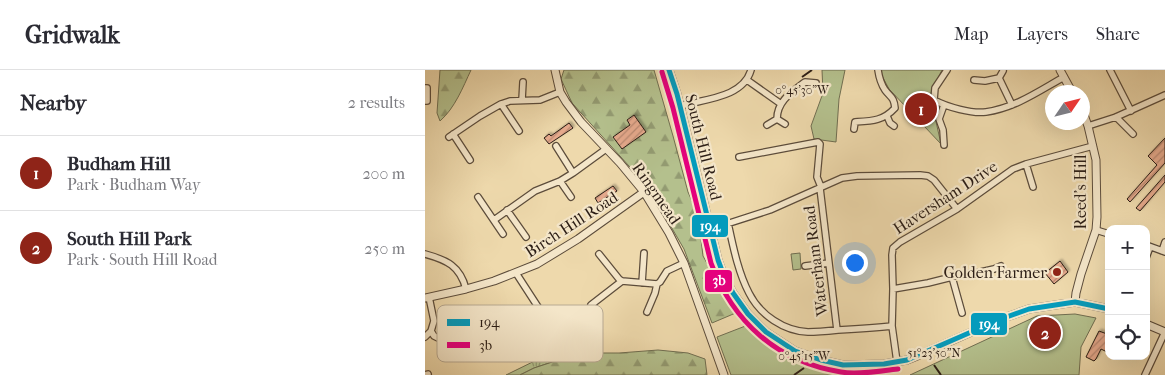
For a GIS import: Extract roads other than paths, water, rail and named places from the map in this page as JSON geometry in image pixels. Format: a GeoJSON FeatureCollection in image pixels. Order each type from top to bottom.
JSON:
{"type":"FeatureCollection","features":[{"type":"Feature","properties":{"kind":"street","name":"Ringmead"},"geometry":{"type":"LineString","coordinates":[[555,70],[560,92],[571,109],[643,192],[669,233],[684,264],[724,375]]}},
{"type":"Feature","properties":{"kind":"street","name":"South Hill Road"},"geometry":{"type":"LineString","coordinates":[[669,70],[680,106],[718,260],[724,276],[748,314],[766,332],[795,351],[843,365],[897,362],[917,356],[1012,314],[1029,309],[1075,302],[1105,309]]}},
{"type":"Feature","properties":{"kind":"street"},"geometry":{"type":"LineString","coordinates":[[680,106],[724,95],[735,90],[747,80],[751,70]]}},
{"type":"Feature","properties":{"kind":"street"},"geometry":{"type":"LineString","coordinates":[[854,129],[852,121],[871,121],[887,116],[895,108],[894,100],[884,88],[878,70]]}},
{"type":"Feature","properties":{"kind":"street"},"geometry":{"type":"LineString","coordinates":[[947,70],[935,88],[934,100],[961,110],[985,113],[1012,105],[1064,78]]}},
{"type":"Feature","properties":{"kind":"street"},"geometry":{"type":"LineString","coordinates":[[1059,70],[1068,85]]}},
{"type":"Feature","properties":{"kind":"street"},"geometry":{"type":"LineString","coordinates":[[1110,70],[1131,111]]}},
{"type":"Feature","properties":{"kind":"street"},"geometry":{"type":"LineString","coordinates":[[974,80],[985,81],[999,78],[1003,71]]}},
{"type":"Feature","properties":{"kind":"street"},"geometry":{"type":"LineString","coordinates":[[999,78],[1012,105]]}},
{"type":"Feature","properties":{"kind":"street"},"geometry":{"type":"LineString","coordinates":[[747,80],[781,104]]}},
{"type":"Feature","properties":{"kind":"street"},"geometry":{"type":"LineString","coordinates":[[522,100],[523,82]]}},
{"type":"Feature","properties":{"kind":"street"},"geometry":{"type":"LineString","coordinates":[[777,119],[776,115],[785,97],[805,82],[816,83]]}},
{"type":"Feature","properties":{"kind":"street"},"geometry":{"type":"LineString","coordinates":[[425,88],[427,88],[427,100],[425,101]]}},
{"type":"Feature","properties":{"kind":"street"},"geometry":{"type":"LineString","coordinates":[[471,160],[451,136],[480,116],[510,100],[540,100],[560,92]]}},
{"type":"Feature","properties":{"kind":"street"},"geometry":{"type":"LineString","coordinates":[[1090,125],[1131,111],[1165,95]]}},
{"type":"Feature","properties":{"kind":"street"},"geometry":{"type":"LineString","coordinates":[[501,104],[519,131]]}},
{"type":"Feature","properties":{"kind":"street"},"geometry":{"type":"LineString","coordinates":[[944,105],[939,119],[943,130],[944,145]]}},
{"type":"Feature","properties":{"kind":"street"},"geometry":{"type":"LineString","coordinates":[[887,116],[890,123],[894,126]]}},
{"type":"Feature","properties":{"kind":"street"},"geometry":{"type":"LineString","coordinates":[[1116,117],[1133,134]]}},
{"type":"Feature","properties":{"kind":"street"},"geometry":{"type":"LineString","coordinates":[[777,119],[785,124]]}},
{"type":"Feature","properties":{"kind":"street"},"geometry":{"type":"LineString","coordinates":[[767,125],[777,119]]}},
{"type":"Feature","properties":{"kind":"street","name":"Reed's Hill"},"geometry":{"type":"LineString","coordinates":[[1075,302],[1075,294],[1096,230],[1096,160],[1089,130]]}},
{"type":"Feature","properties":{"kind":"street","name":"Waterham Road"},"geometry":{"type":"LineString","coordinates":[[739,157],[818,142],[820,144],[817,177],[820,188],[837,330]]}},
{"type":"Feature","properties":{"kind":"street"},"geometry":{"type":"LineString","coordinates":[[556,146],[573,173]]}},
{"type":"Feature","properties":{"kind":"street","name":"Haversham Drive"},"geometry":{"type":"LineString","coordinates":[[897,362],[892,326],[893,248],[957,209],[1013,169],[1093,146]]}},
{"type":"Feature","properties":{"kind":"street"},"geometry":{"type":"LineString","coordinates":[[493,220],[535,191],[560,181],[573,173],[606,149]]}},
{"type":"Feature","properties":{"kind":"street"},"geometry":{"type":"LineString","coordinates":[[1026,164],[1033,187]]}},
{"type":"Feature","properties":{"kind":"street"},"geometry":{"type":"LineString","coordinates":[[711,229],[770,210],[842,178],[857,176],[928,176],[934,180],[957,209]]}},
{"type":"Feature","properties":{"kind":"street"},"geometry":{"type":"LineString","coordinates":[[560,181],[571,197]]}},
{"type":"Feature","properties":{"kind":"street","name":"Birch Hill Road"},"geometry":{"type":"LineString","coordinates":[[427,297],[467,289],[537,264],[578,239],[643,192]]}},
{"type":"Feature","properties":{"kind":"street"},"geometry":{"type":"LineString","coordinates":[[478,197],[503,234]]}},
{"type":"Feature","properties":{"kind":"street"},"geometry":{"type":"LineString","coordinates":[[507,210],[526,237]]}},
{"type":"Feature","properties":{"kind":"street"},"geometry":{"type":"LineString","coordinates":[[728,223],[739,266],[749,293],[766,315],[777,323],[792,330],[807,332],[892,326]]}},
{"type":"Feature","properties":{"kind":"street"},"geometry":{"type":"LineString","coordinates":[[1096,230],[1105,233]]}},
{"type":"Feature","properties":{"kind":"street"},"geometry":{"type":"LineString","coordinates":[[1150,247],[1164,252],[1165,242]]}},
{"type":"Feature","properties":{"kind":"street"},"geometry":{"type":"LineString","coordinates":[[642,283],[643,253]]}},
{"type":"Feature","properties":{"kind":"street"},"geometry":{"type":"LineString","coordinates":[[425,254],[443,259],[458,270],[467,289]]}},
{"type":"Feature","properties":{"kind":"street"},"geometry":{"type":"LineString","coordinates":[[599,254],[622,281],[657,284],[661,282],[667,271],[684,264]]}},
{"type":"Feature","properties":{"kind":"street"},"geometry":{"type":"LineString","coordinates":[[805,266],[829,263]]}},
{"type":"Feature","properties":{"kind":"street"},"geometry":{"type":"LineString","coordinates":[[893,289],[968,273],[976,273],[1001,266]]}},
{"type":"Feature","properties":{"kind":"street"},"geometry":{"type":"LineString","coordinates":[[516,273],[537,305]]}},
{"type":"Feature","properties":{"kind":"street"},"geometry":{"type":"LineString","coordinates":[[952,277],[962,313]]}},
{"type":"Feature","properties":{"kind":"street"},"geometry":{"type":"LineString","coordinates":[[591,305],[622,281]]}},
{"type":"Feature","properties":{"kind":"street"},"geometry":{"type":"LineString","coordinates":[[647,312],[657,284]]}},
{"type":"Feature","properties":{"kind":"street"},"geometry":{"type":"LineString","coordinates":[[425,337],[431,331],[434,322],[427,297]]}},
{"type":"Feature","properties":{"kind":"street"},"geometry":{"type":"LineString","coordinates":[[1145,375],[1165,332],[1150,326]]}},
{"type":"Feature","properties":{"kind":"street"},"geometry":{"type":"LineString","coordinates":[[431,331],[437,338]]}},
{"type":"Feature","properties":{"kind":"place","name":"Budham Hill"},"geometry":{"type":"Point","coordinates":[921,109]}},
{"type":"Feature","properties":{"kind":"place","name":"Golden Farmer"},"geometry":{"type":"Point","coordinates":[1057,272]}},
{"type":"Feature","properties":{"kind":"place","name":"South Hill Park"},"geometry":{"type":"Point","coordinates":[1045,333]}}]}
